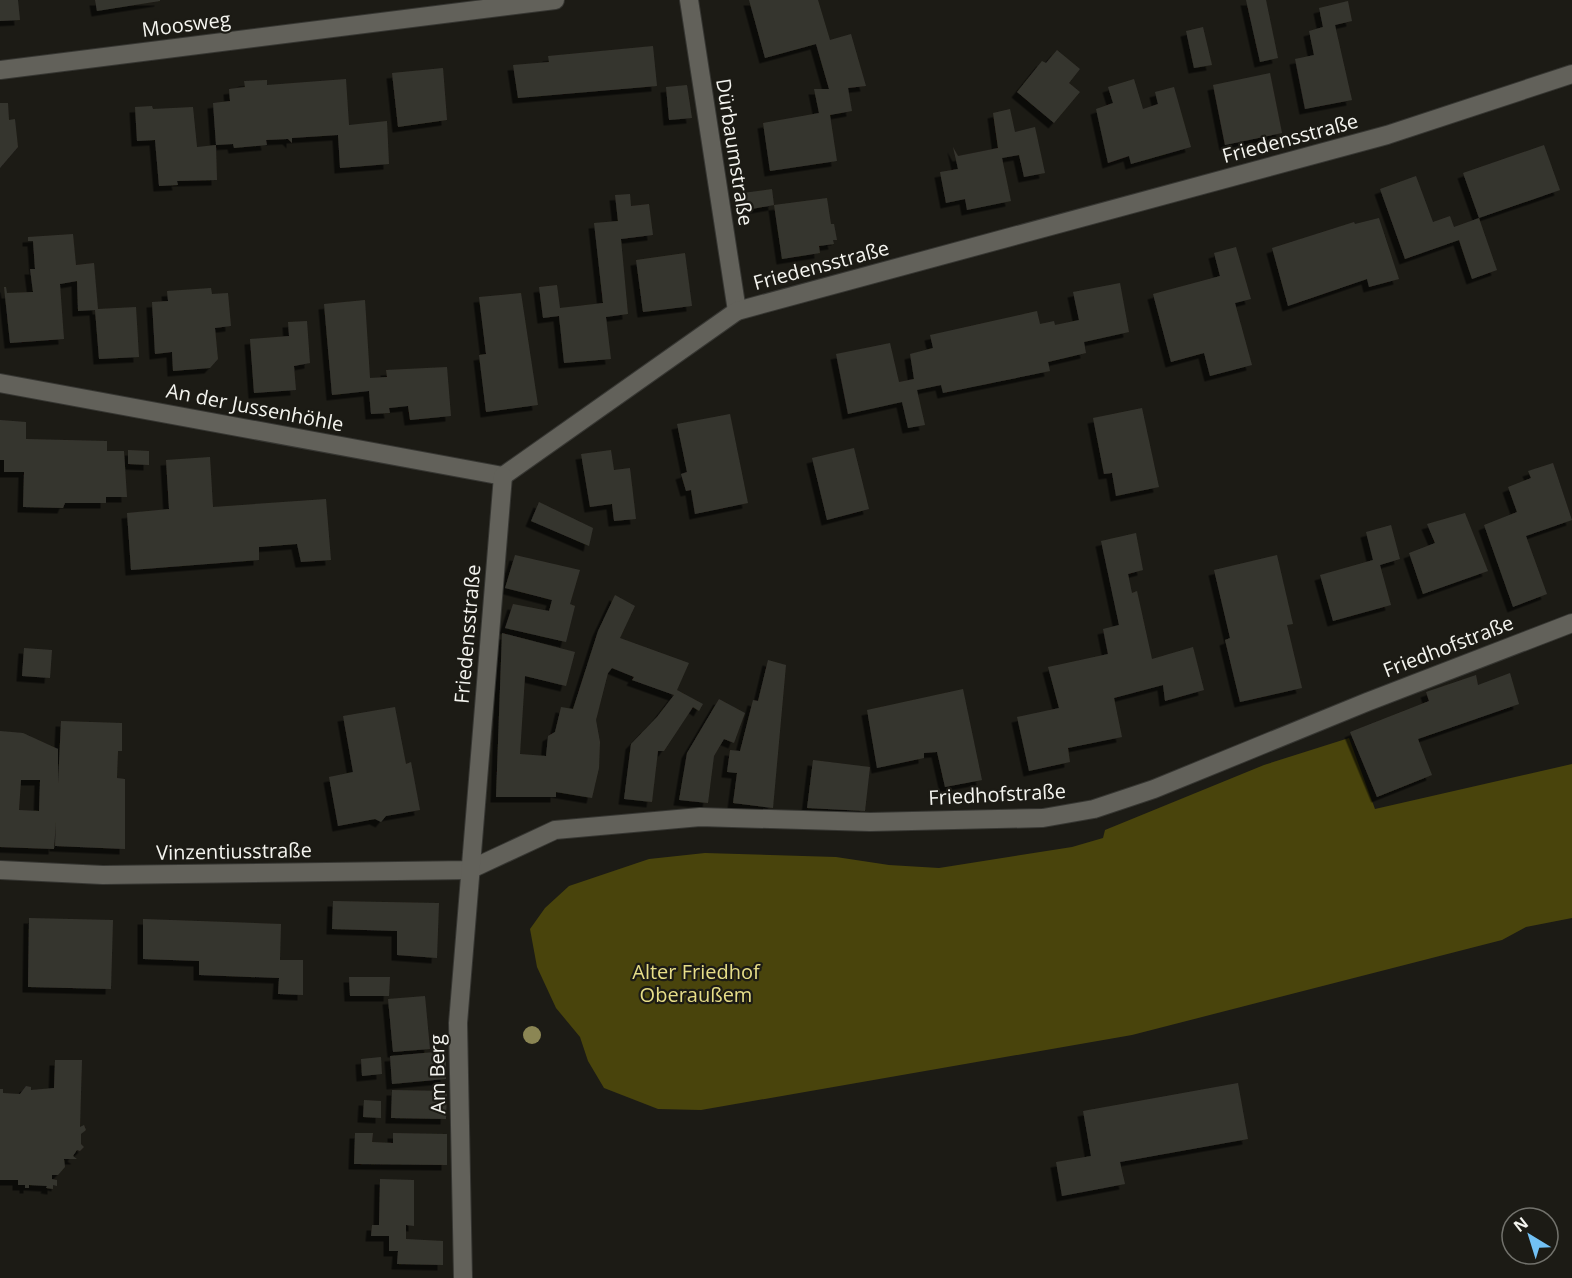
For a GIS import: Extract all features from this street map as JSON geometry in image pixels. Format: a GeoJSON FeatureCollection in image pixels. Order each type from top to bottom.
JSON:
{"type":"FeatureCollection","features":[{"type":"Feature","properties":{"kind":"street","name":"Moosweg"},"geometry":{"type":"LineString","coordinates":[[0,70],[555,0]]}},
{"type":"Feature","properties":{"kind":"street","name":"Dürbaumstraße"},"geometry":{"type":"LineString","coordinates":[[689,0],[737,311]]}},
{"type":"Feature","properties":{"kind":"street","name":"Friedensstraße"},"geometry":{"type":"LineString","coordinates":[[469,870],[503,476],[737,311],[1387,135],[1572,74]]}},
{"type":"Feature","properties":{"kind":"street","name":"An der Jussenhöhle"},"geometry":{"type":"LineString","coordinates":[[0,383],[503,476]]}},
{"type":"Feature","properties":{"kind":"street","name":"Friedhofstraße"},"geometry":{"type":"LineString","coordinates":[[469,870],[555,830],[700,818],[870,822],[1043,818],[1094,809],[1154,789],[1572,622]]}},
{"type":"Feature","properties":{"kind":"street","name":"Vinzentiusstraße"},"geometry":{"type":"LineString","coordinates":[[0,870],[103,875],[469,870]]}},
{"type":"Feature","properties":{"kind":"street","name":"Am Berg"},"geometry":{"type":"LineString","coordinates":[[463,1278],[458,1023],[469,870]]}},
{"type":"Feature","properties":{"kind":"green space","name":"Alter Friedhof Oberaußem"},"geometry":{"type":"Polygon","coordinates":[[[1349,738],[1375,809],[1572,764],[1572,918],[1526,927],[1502,940],[1132,1035],[701,1110],[658,1109],[604,1088],[588,1061],[580,1037],[556,1008],[537,967],[530,929],[545,908],[569,886],[649,859],[705,853],[836,857],[889,865],[939,868],[1072,847],[1103,838],[1105,830],[1264,765],[1349,738]]]}},
{"type":"Feature","properties":{"kind":"building"},"geometry":{"type":"Polygon","coordinates":[[[0,0],[18,0],[20,20],[0,21],[0,0]]]}},
{"type":"Feature","properties":{"kind":"building"},"geometry":{"type":"Polygon","coordinates":[[[95,0],[160,0],[160,1],[97,11],[95,0]]]}},
{"type":"Feature","properties":{"kind":"building"},"geometry":{"type":"Polygon","coordinates":[[[749,0],[818,0],[830,40],[851,34],[866,86],[848,88],[852,111],[830,115],[837,161],[770,171],[763,123],[819,113],[814,89],[829,89],[816,44],[765,58],[749,0]]]}},
{"type":"Feature","properties":{"kind":"building"},"geometry":{"type":"Polygon","coordinates":[[[1246,0],[1266,0],[1278,58],[1260,62],[1246,0]]]}},
{"type":"Feature","properties":{"kind":"building"},"geometry":{"type":"Polygon","coordinates":[[[1348,1],[1352,21],[1335,25],[1352,100],[1305,109],[1295,59],[1314,55],[1309,31],[1323,27],[1319,8],[1348,1]]]}},
{"type":"Feature","properties":{"kind":"building"},"geometry":{"type":"Polygon","coordinates":[[[1203,27],[1212,65],[1194,68],[1186,31],[1203,27]]]}},
{"type":"Feature","properties":{"kind":"building"},"geometry":{"type":"Polygon","coordinates":[[[653,46],[657,86],[518,98],[513,65],[549,62],[548,56],[653,46]]]}},
{"type":"Feature","properties":{"kind":"building"},"geometry":{"type":"Polygon","coordinates":[[[1057,50],[1080,69],[1069,83],[1080,92],[1054,123],[1017,92],[1042,61],[1046,63],[1057,50]]]}},
{"type":"Feature","properties":{"kind":"building"},"geometry":{"type":"Polygon","coordinates":[[[443,68],[447,120],[398,127],[392,73],[443,68]]]}},
{"type":"Feature","properties":{"kind":"building"},"geometry":{"type":"Polygon","coordinates":[[[1270,73],[1282,133],[1225,145],[1213,85],[1270,73]]]}},
{"type":"Feature","properties":{"kind":"building"},"geometry":{"type":"Polygon","coordinates":[[[346,79],[349,125],[387,121],[389,164],[340,168],[338,135],[292,138],[292,143],[288,139],[266,140],[267,145],[234,148],[233,144],[216,145],[213,103],[230,101],[229,89],[245,87],[244,81],[267,80],[267,85],[346,79]]]}},
{"type":"Feature","properties":{"kind":"building"},"geometry":{"type":"Polygon","coordinates":[[[1134,79],[1143,109],[1158,104],[1155,92],[1174,87],[1191,147],[1131,164],[1129,156],[1108,163],[1096,109],[1113,103],[1108,87],[1134,79]]]}},
{"type":"Feature","properties":{"kind":"building"},"geometry":{"type":"Polygon","coordinates":[[[687,85],[692,118],[669,120],[666,87],[687,85]]]}},
{"type":"Feature","properties":{"kind":"building"},"geometry":{"type":"Polygon","coordinates":[[[0,103],[8,103],[9,120],[15,119],[18,147],[0,168],[0,103]]]}},
{"type":"Feature","properties":{"kind":"building"},"geometry":{"type":"Polygon","coordinates":[[[152,106],[153,109],[193,107],[197,147],[216,145],[217,180],[177,181],[178,185],[159,186],[155,140],[137,141],[135,107],[152,106]]]}},
{"type":"Feature","properties":{"kind":"building"},"geometry":{"type":"Polygon","coordinates":[[[1010,109],[1015,132],[1035,127],[1045,173],[1024,177],[1019,155],[1002,158],[1011,201],[967,210],[965,199],[946,203],[940,172],[958,169],[953,147],[958,156],[998,148],[993,113],[1010,109]]]}},
{"type":"Feature","properties":{"kind":"building"},"geometry":{"type":"Polygon","coordinates":[[[1544,145],[1560,190],[1479,218],[1463,173],[1544,145]]]}},
{"type":"Feature","properties":{"kind":"building"},"geometry":{"type":"Polygon","coordinates":[[[1416,176],[1433,222],[1450,216],[1454,227],[1479,218],[1497,270],[1472,279],[1459,240],[1405,259],[1380,189],[1416,176]]]}},
{"type":"Feature","properties":{"kind":"building"},"geometry":{"type":"Polygon","coordinates":[[[772,189],[774,205],[746,210],[743,193],[772,189]]]}},
{"type":"Feature","properties":{"kind":"building"},"geometry":{"type":"Polygon","coordinates":[[[630,194],[631,206],[649,204],[653,235],[621,239],[628,314],[606,317],[611,359],[564,363],[559,316],[543,318],[539,287],[557,285],[560,308],[603,303],[594,223],[618,221],[615,195],[630,194]]]}},
{"type":"Feature","properties":{"kind":"building"},"geometry":{"type":"Polygon","coordinates":[[[827,198],[831,224],[834,224],[837,240],[833,240],[834,244],[819,246],[820,253],[782,259],[774,205],[827,198]]]}},
{"type":"Feature","properties":{"kind":"building"},"geometry":{"type":"Polygon","coordinates":[[[1379,218],[1399,279],[1369,287],[1367,279],[1288,306],[1272,248],[1354,222],[1355,224],[1379,218]]]}},
{"type":"Feature","properties":{"kind":"building"},"geometry":{"type":"Polygon","coordinates":[[[73,234],[76,265],[94,263],[98,309],[136,307],[139,357],[99,359],[95,310],[78,311],[77,281],[60,284],[64,339],[10,343],[4,287],[7,293],[33,292],[30,269],[35,269],[33,241],[28,241],[28,237],[73,234]]]}},
{"type":"Feature","properties":{"kind":"building"},"geometry":{"type":"Polygon","coordinates":[[[1236,247],[1251,299],[1235,303],[1252,365],[1210,376],[1204,353],[1171,362],[1153,294],[1220,276],[1214,253],[1236,247]]]}},
{"type":"Feature","properties":{"kind":"building"},"geometry":{"type":"Polygon","coordinates":[[[685,253],[692,306],[643,312],[636,260],[685,253]]]}},
{"type":"Feature","properties":{"kind":"building"},"geometry":{"type":"Polygon","coordinates":[[[1120,283],[1129,332],[1084,342],[1086,353],[1048,362],[1050,371],[943,393],[941,385],[917,390],[925,425],[908,428],[902,402],[848,414],[836,354],[890,343],[899,382],[914,379],[910,354],[933,348],[930,335],[1037,311],[1040,324],[1054,321],[1055,325],[1079,320],[1073,292],[1120,283]]]}},
{"type":"Feature","properties":{"kind":"building"},"geometry":{"type":"Polygon","coordinates":[[[211,288],[212,294],[228,293],[231,326],[215,328],[218,359],[210,368],[173,371],[172,352],[155,354],[152,302],[168,301],[167,291],[211,288]]]}},
{"type":"Feature","properties":{"kind":"building"},"geometry":{"type":"Polygon","coordinates":[[[521,293],[538,405],[486,412],[479,355],[486,354],[479,297],[521,293]]]}},
{"type":"Feature","properties":{"kind":"building"},"geometry":{"type":"Polygon","coordinates":[[[365,300],[370,378],[387,377],[386,370],[447,367],[451,416],[410,420],[408,406],[389,408],[390,413],[371,414],[369,391],[332,395],[324,304],[365,300]]]}},
{"type":"Feature","properties":{"kind":"building"},"geometry":{"type":"Polygon","coordinates":[[[307,321],[310,363],[294,366],[296,390],[254,393],[250,339],[289,336],[288,322],[307,321]]]}},
{"type":"Feature","properties":{"kind":"building"},"geometry":{"type":"Polygon","coordinates":[[[1142,408],[1159,487],[1116,496],[1112,473],[1104,474],[1093,418],[1142,408]]]}},
{"type":"Feature","properties":{"kind":"building"},"geometry":{"type":"Polygon","coordinates":[[[730,414],[748,503],[695,514],[691,490],[686,491],[681,474],[687,472],[677,424],[730,414]]]}},
{"type":"Feature","properties":{"kind":"building"},"geometry":{"type":"Polygon","coordinates":[[[0,420],[26,422],[26,439],[107,441],[107,451],[124,451],[127,497],[106,497],[106,503],[65,503],[63,508],[23,507],[24,472],[4,472],[4,460],[0,460],[0,420]]]}},
{"type":"Feature","properties":{"kind":"building"},"geometry":{"type":"Polygon","coordinates":[[[854,448],[869,509],[827,520],[812,458],[854,448]]]}},
{"type":"Feature","properties":{"kind":"building"},"geometry":{"type":"Polygon","coordinates":[[[128,450],[149,451],[149,465],[128,464],[128,450]]]}},
{"type":"Feature","properties":{"kind":"building"},"geometry":{"type":"Polygon","coordinates":[[[611,450],[614,470],[630,468],[636,519],[614,521],[612,504],[590,507],[581,454],[611,450]]]}},
{"type":"Feature","properties":{"kind":"building"},"geometry":{"type":"Polygon","coordinates":[[[210,457],[213,507],[326,499],[331,560],[301,562],[297,544],[259,547],[259,560],[131,570],[127,513],[169,509],[166,460],[210,457]]]}},
{"type":"Feature","properties":{"kind":"building"},"geometry":{"type":"Polygon","coordinates":[[[1553,463],[1572,520],[1526,536],[1547,594],[1513,607],[1484,525],[1517,512],[1508,487],[1531,478],[1528,471],[1553,463]]]}},
{"type":"Feature","properties":{"kind":"building"},"geometry":{"type":"Polygon","coordinates":[[[539,502],[593,528],[589,546],[531,521],[539,502]]]}},
{"type":"Feature","properties":{"kind":"building"},"geometry":{"type":"Polygon","coordinates":[[[1465,513],[1488,571],[1423,594],[1409,553],[1435,543],[1427,524],[1465,513]]]}},
{"type":"Feature","properties":{"kind":"building"},"geometry":{"type":"Polygon","coordinates":[[[1391,525],[1400,559],[1380,565],[1391,605],[1333,621],[1320,575],[1373,560],[1366,532],[1391,525]]]}},
{"type":"Feature","properties":{"kind":"building"},"geometry":{"type":"Polygon","coordinates":[[[1136,533],[1143,570],[1128,574],[1132,593],[1137,591],[1152,659],[1193,647],[1204,690],[1165,701],[1163,685],[1114,698],[1122,737],[1068,748],[1070,762],[1029,771],[1017,717],[1059,708],[1048,667],[1108,654],[1103,629],[1119,625],[1101,541],[1136,533]]]}},
{"type":"Feature","properties":{"kind":"building"},"geometry":{"type":"Polygon","coordinates":[[[515,555],[580,570],[570,604],[575,606],[566,642],[505,628],[513,604],[549,611],[552,600],[505,588],[515,555]]]}},
{"type":"Feature","properties":{"kind":"building"},"geometry":{"type":"Polygon","coordinates":[[[1277,555],[1293,624],[1287,625],[1302,688],[1240,702],[1225,640],[1230,638],[1214,570],[1277,555]]]}},
{"type":"Feature","properties":{"kind":"building"},"geometry":{"type":"Polygon","coordinates":[[[615,595],[635,606],[620,638],[689,663],[677,690],[703,704],[699,711],[693,707],[664,751],[658,751],[652,802],[624,799],[631,744],[674,695],[632,680],[634,677],[612,668],[608,673],[596,720],[600,742],[599,768],[592,798],[556,792],[556,797],[496,797],[502,633],[575,652],[566,686],[525,676],[520,754],[546,756],[548,736],[555,732],[561,707],[573,709],[598,631],[615,595]]]}},
{"type":"Feature","properties":{"kind":"building"},"geometry":{"type":"Polygon","coordinates":[[[24,648],[52,650],[50,678],[22,676],[24,648]]]}},
{"type":"Feature","properties":{"kind":"building"},"geometry":{"type":"Polygon","coordinates":[[[768,660],[786,665],[773,808],[733,803],[737,773],[727,772],[730,750],[740,751],[753,700],[758,701],[768,660]]]}},
{"type":"Feature","properties":{"kind":"building"},"geometry":{"type":"Polygon","coordinates":[[[1510,673],[1519,704],[1418,739],[1432,775],[1377,797],[1350,732],[1429,701],[1426,692],[1476,675],[1478,685],[1510,673]]]}},
{"type":"Feature","properties":{"kind":"building"},"geometry":{"type":"Polygon","coordinates":[[[963,689],[982,780],[945,787],[937,752],[924,753],[924,758],[877,768],[867,710],[963,689]]]}},
{"type":"Feature","properties":{"kind":"building"},"geometry":{"type":"Polygon","coordinates":[[[719,699],[745,713],[734,743],[724,739],[714,756],[708,803],[679,800],[687,753],[719,699]]]}},
{"type":"Feature","properties":{"kind":"building"},"geometry":{"type":"Polygon","coordinates":[[[395,707],[406,764],[411,762],[420,810],[386,816],[381,822],[375,819],[338,826],[329,777],[353,772],[343,716],[395,707]]]}},
{"type":"Feature","properties":{"kind":"building"},"geometry":{"type":"Polygon","coordinates":[[[61,721],[122,723],[122,751],[118,751],[117,778],[125,779],[125,849],[55,846],[56,821],[54,849],[0,847],[0,731],[23,733],[58,749],[58,784],[61,721]],[[21,780],[19,810],[39,811],[40,780],[21,780]]]}},
{"type":"Feature","properties":{"kind":"building"},"geometry":{"type":"Polygon","coordinates":[[[813,760],[870,767],[865,811],[807,808],[813,760]]]}},
{"type":"Feature","properties":{"kind":"building"},"geometry":{"type":"Polygon","coordinates":[[[333,901],[439,903],[437,958],[397,955],[397,931],[332,929],[333,901]]]}},
{"type":"Feature","properties":{"kind":"building"},"geometry":{"type":"Polygon","coordinates":[[[29,918],[113,920],[111,989],[28,987],[29,918]]]}},
{"type":"Feature","properties":{"kind":"building"},"geometry":{"type":"Polygon","coordinates":[[[143,919],[281,924],[280,960],[303,960],[303,995],[278,994],[279,978],[199,975],[199,961],[143,959],[143,919]]]}},
{"type":"Feature","properties":{"kind":"building"},"geometry":{"type":"Polygon","coordinates":[[[349,977],[390,977],[389,996],[350,996],[349,977]]]}},
{"type":"Feature","properties":{"kind":"building"},"geometry":{"type":"Polygon","coordinates":[[[425,996],[430,1049],[393,1052],[388,999],[425,996]]]}},
{"type":"Feature","properties":{"kind":"building"},"geometry":{"type":"Polygon","coordinates":[[[446,1051],[446,1079],[392,1084],[390,1056],[446,1051]]]}},
{"type":"Feature","properties":{"kind":"building"},"geometry":{"type":"Polygon","coordinates":[[[381,1057],[382,1074],[362,1076],[361,1059],[381,1057]]]}},
{"type":"Feature","properties":{"kind":"building"},"geometry":{"type":"Polygon","coordinates":[[[55,1060],[82,1060],[80,1127],[84,1125],[86,1130],[81,1134],[81,1144],[84,1147],[80,1151],[77,1150],[73,1156],[77,1159],[64,1159],[65,1167],[58,1175],[52,1175],[52,1179],[57,1180],[57,1186],[53,1185],[53,1189],[46,1188],[47,1186],[29,1185],[29,1188],[25,1188],[25,1185],[18,1185],[18,1180],[0,1180],[0,1089],[3,1089],[3,1093],[20,1094],[26,1086],[31,1087],[31,1090],[54,1088],[55,1060]]]}},
{"type":"Feature","properties":{"kind":"building"},"geometry":{"type":"Polygon","coordinates":[[[1238,1083],[1248,1139],[1120,1162],[1125,1184],[1062,1196],[1056,1162],[1091,1156],[1083,1111],[1238,1083]]]}},
{"type":"Feature","properties":{"kind":"building"},"geometry":{"type":"Polygon","coordinates":[[[392,1090],[447,1091],[446,1119],[391,1118],[392,1090]]]}},
{"type":"Feature","properties":{"kind":"building"},"geometry":{"type":"Polygon","coordinates":[[[364,1100],[381,1101],[381,1118],[363,1117],[364,1100]]]}},
{"type":"Feature","properties":{"kind":"building"},"geometry":{"type":"Polygon","coordinates":[[[355,1133],[373,1133],[372,1142],[393,1143],[393,1133],[447,1134],[447,1165],[354,1164],[355,1133]]]}},
{"type":"Feature","properties":{"kind":"building"},"geometry":{"type":"Polygon","coordinates":[[[380,1179],[414,1180],[414,1226],[406,1225],[406,1239],[443,1241],[443,1265],[397,1264],[398,1251],[389,1251],[389,1236],[371,1236],[372,1225],[379,1225],[380,1179]]]}}]}
